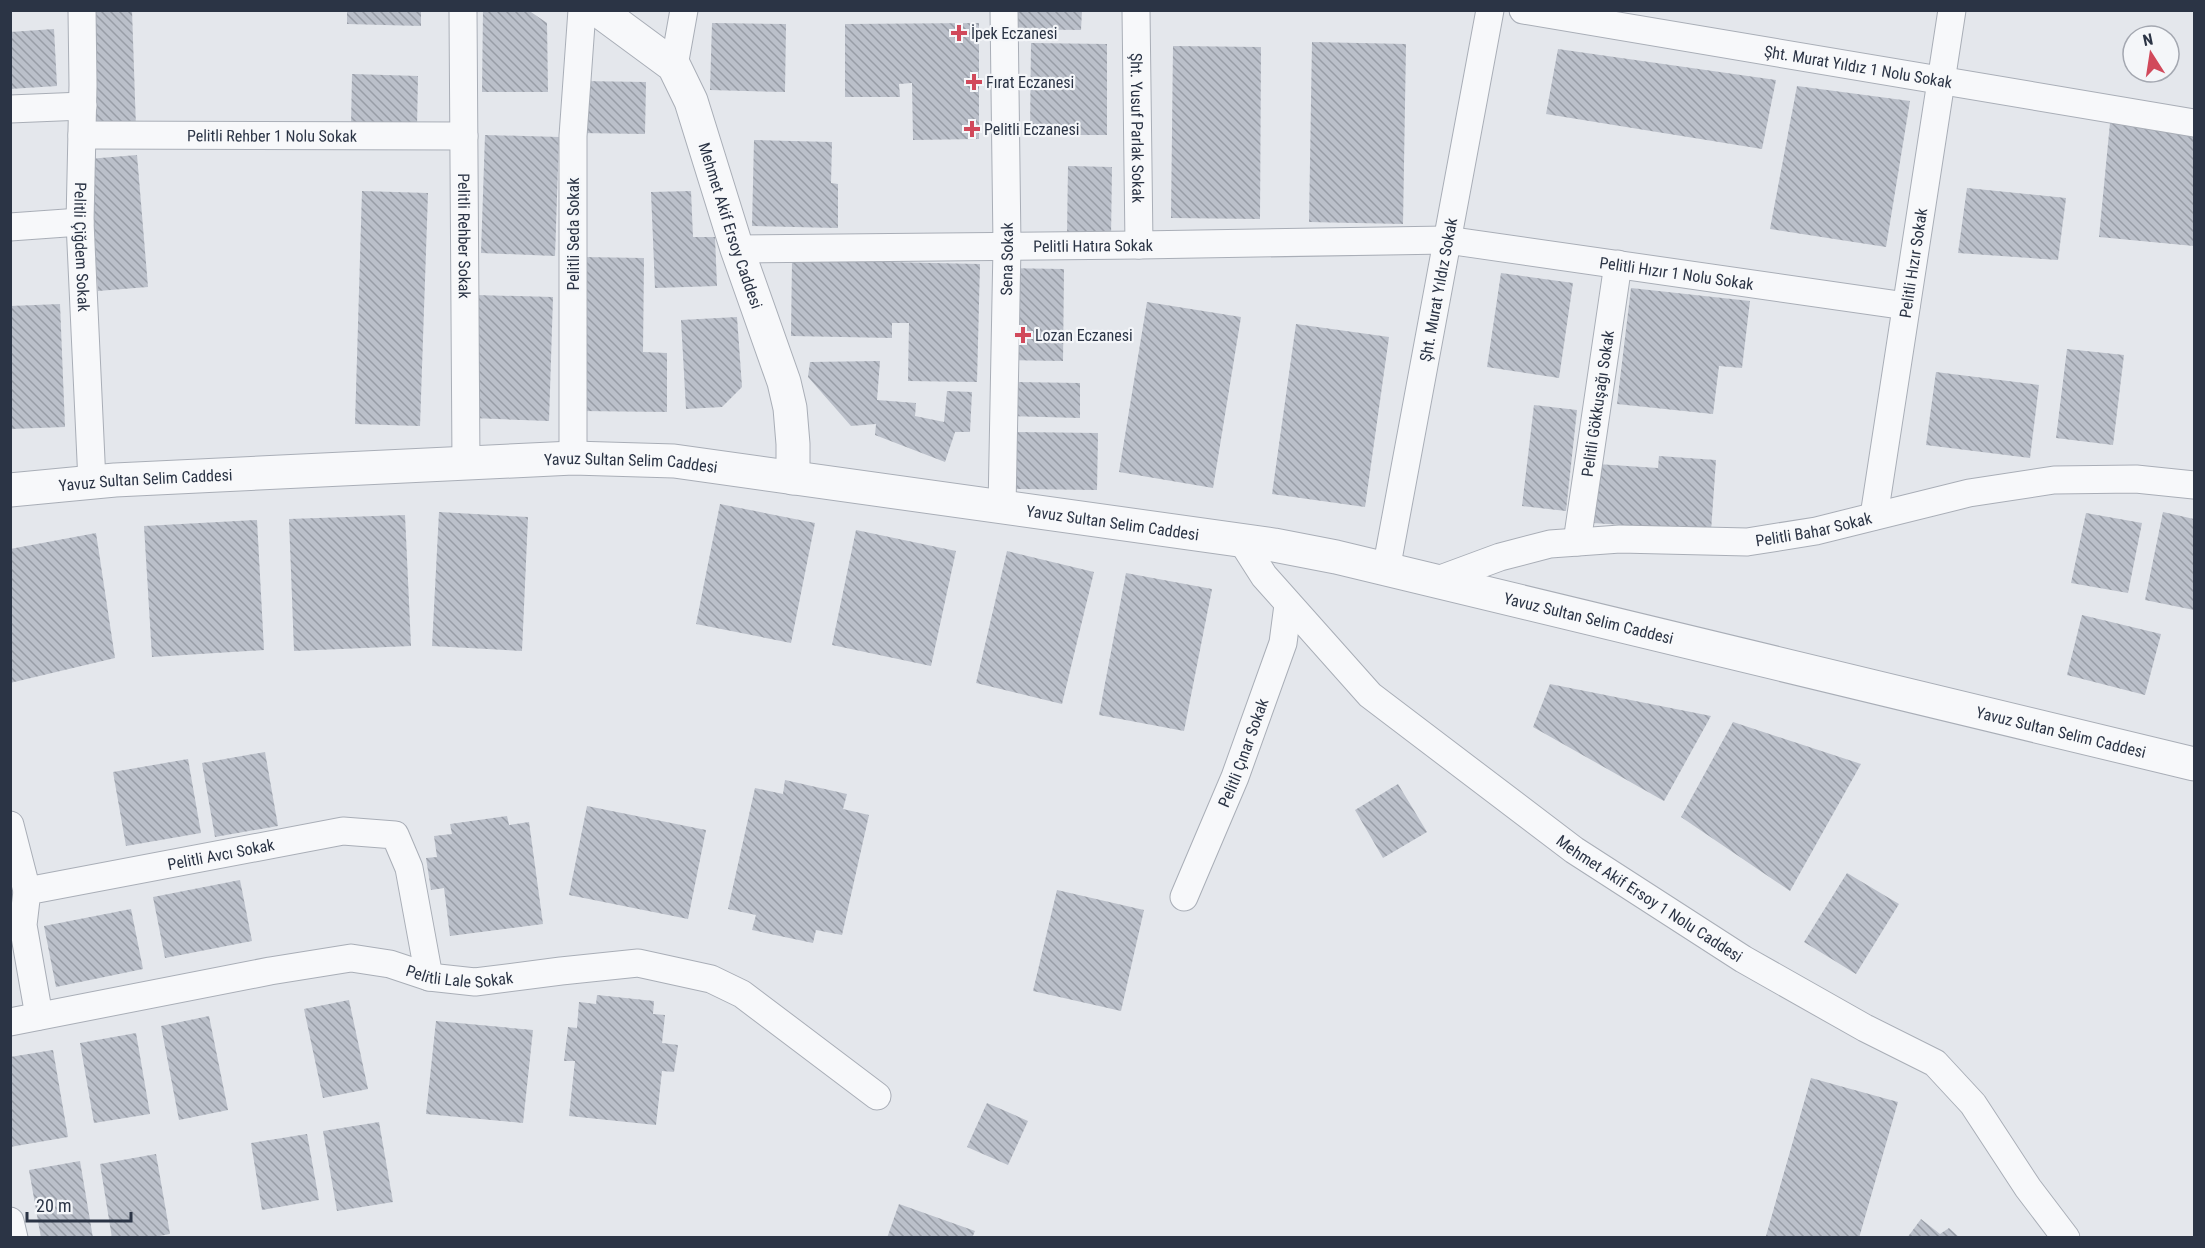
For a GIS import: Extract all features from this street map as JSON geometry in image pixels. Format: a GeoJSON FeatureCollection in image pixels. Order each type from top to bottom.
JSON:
{"type":"FeatureCollection","features":[{"type":"Feature","properties":{"kind":"street","name":"Pelitli Çiğdem Sokak"},"geometry":{"type":"LineString","coordinates":[[81,10],[83,106],[80,222],[92,482]]}},
{"type":"Feature","properties":{"kind":"street","name":"Pelitli Rehber Sokak"},"geometry":{"type":"LineString","coordinates":[[463,10],[465,464]]}},
{"type":"Feature","properties":{"kind":"street","name":"Pelitli Seda Sokak"},"geometry":{"type":"LineString","coordinates":[[573,458],[573,136],[582,10]]}},
{"type":"Feature","properties":{"kind":"street","name":"Mehmet Akif Ersoy Caddesi"},"geometry":{"type":"LineString","coordinates":[[598,10],[674,66],[692,102],[736,249],[784,382],[791,417],[793,478]]}},
{"type":"Feature","properties":{"kind":"street"},"geometry":{"type":"LineString","coordinates":[[674,66],[684,10]]}},
{"type":"Feature","properties":{"kind":"street","name":"Sena Sokak"},"geometry":{"type":"LineString","coordinates":[[1002,508],[1006,246],[1004,10]]}},
{"type":"Feature","properties":{"kind":"street","name":"Şht. Yusuf Parlak Sokak"},"geometry":{"type":"LineString","coordinates":[[1136,10],[1139,245]]}},
{"type":"Feature","properties":{"kind":"street","name":"Şht. Murat Yıldız Sokak"},"geometry":{"type":"LineString","coordinates":[[1386,570],[1490,10]]}},
{"type":"Feature","properties":{"kind":"street","name":"Şht. Murat Yıldız 1 Nolu Sokak"},"geometry":{"type":"LineString","coordinates":[[1524,10],[2194,123]]}},
{"type":"Feature","properties":{"kind":"street","name":"Pelitli Hızır Sokak"},"geometry":{"type":"LineString","coordinates":[[1874,516],[1952,10]]}},
{"type":"Feature","properties":{"kind":"street"},"geometry":{"type":"LineString","coordinates":[[10,109],[83,106]]}},
{"type":"Feature","properties":{"kind":"street","name":"Pelitli Rehber 1 Nolu Sokak"},"geometry":{"type":"LineString","coordinates":[[82,135],[464,136]]}},
{"type":"Feature","properties":{"kind":"street"},"geometry":{"type":"LineString","coordinates":[[10,227],[80,222]]}},
{"type":"Feature","properties":{"kind":"street","name":"Pelitli Hatıra Sokak"},"geometry":{"type":"LineString","coordinates":[[736,249],[1447,240]]}},
{"type":"Feature","properties":{"kind":"street","name":"Pelitli Hızır 1 Nolu Sokak"},"geometry":{"type":"LineString","coordinates":[[1447,240],[1906,306]]}},
{"type":"Feature","properties":{"kind":"street","name":"Pelitli Gökkuşağı Sokak"},"geometry":{"type":"LineString","coordinates":[[1576,542],[1618,264]]}},
{"type":"Feature","properties":{"kind":"street","name":"Yavuz Sultan Selim Caddesi"},"geometry":{"type":"LineString","coordinates":[[10,490],[92,482],[573,458],[674,461],[1241,540],[1336,557],[2194,764]]}},
{"type":"Feature","properties":{"kind":"street","name":"Pelitli Bahar Sokak"},"geometry":{"type":"LineString","coordinates":[[1435,581],[1500,556],[1550,544],[1620,539],[1747,542],[1816,531],[1970,493],[2054,480],[2136,479],[2194,485]]}},
{"type":"Feature","properties":{"kind":"street","name":"Mehmet Akif Ersoy 1 Nolu Caddesi"},"geometry":{"type":"LineString","coordinates":[[1241,540],[1263,576],[1371,694],[1574,850],[1743,959],[1865,1028],[1935,1063],[1973,1104],[2028,1188],[2066,1238]]}},
{"type":"Feature","properties":{"kind":"street","name":"Pelitli Çınar Sokak"},"geometry":{"type":"LineString","coordinates":[[1185,897],[1235,777],[1283,643],[1288,605]]}},
{"type":"Feature","properties":{"kind":"street"},"geometry":{"type":"LineString","coordinates":[[10,825],[27,891],[23,925],[39,1016]]}},
{"type":"Feature","properties":{"kind":"street","name":"Pelitli Avcı Sokak"},"geometry":{"type":"LineString","coordinates":[[27,891],[344,831],[395,835],[409,868],[429,977]]}},
{"type":"Feature","properties":{"kind":"street","name":"Pelitli Lale Sokak"},"geometry":{"type":"LineString","coordinates":[[10,1022],[270,971],[351,958],[390,964],[429,977],[475,982],[561,970],[639,963],[711,979],[742,994],[877,1096]]}},
{"type":"Feature","properties":{"kind":"street"},"geometry":{"type":"LineString","coordinates":[[10,1221],[14,1238]]}},
{"type":"Feature","properties":{"kind":"building"},"geometry":{"type":"Polygon","coordinates":[[[132,10],[136,129],[92,131],[87,12],[132,10]]]}},
{"type":"Feature","properties":{"kind":"building"},"geometry":{"type":"Polygon","coordinates":[[[347,10],[421,10],[421,26],[347,24],[347,10]]]}},
{"type":"Feature","properties":{"kind":"building"},"geometry":{"type":"Polygon","coordinates":[[[483,10],[528,10],[547,23],[548,92],[482,92],[483,10]]]}},
{"type":"Feature","properties":{"kind":"building"},"geometry":{"type":"Polygon","coordinates":[[[1006,10],[1082,10],[1081,30],[1006,29],[1006,10]]]}},
{"type":"Feature","properties":{"kind":"building"},"geometry":{"type":"Polygon","coordinates":[[[712,23],[786,24],[785,92],[710,90],[712,23]]]}},
{"type":"Feature","properties":{"kind":"building"},"geometry":{"type":"Polygon","coordinates":[[[979,23],[979,139],[913,140],[912,83],[899,84],[900,97],[845,97],[845,24],[979,23]]]}},
{"type":"Feature","properties":{"kind":"building"},"geometry":{"type":"Polygon","coordinates":[[[54,29],[57,86],[10,89],[10,32],[54,29]]]}},
{"type":"Feature","properties":{"kind":"building"},"geometry":{"type":"Polygon","coordinates":[[[1312,42],[1406,44],[1403,224],[1309,222],[1312,42]]]}},
{"type":"Feature","properties":{"kind":"building"},"geometry":{"type":"Polygon","coordinates":[[[1031,43],[1107,44],[1107,135],[1030,135],[1031,43]]]}},
{"type":"Feature","properties":{"kind":"building"},"geometry":{"type":"Polygon","coordinates":[[[1173,46],[1261,47],[1260,219],[1171,218],[1173,46]]]}},
{"type":"Feature","properties":{"kind":"building"},"geometry":{"type":"Polygon","coordinates":[[[1558,49],[1776,80],[1762,149],[1546,114],[1558,49]]]}},
{"type":"Feature","properties":{"kind":"building"},"geometry":{"type":"Polygon","coordinates":[[[352,74],[418,76],[417,128],[351,127],[352,74]]]}},
{"type":"Feature","properties":{"kind":"building"},"geometry":{"type":"Polygon","coordinates":[[[580,81],[646,82],[645,134],[579,133],[580,81]]]}},
{"type":"Feature","properties":{"kind":"building"},"geometry":{"type":"Polygon","coordinates":[[[1797,86],[1910,101],[1886,247],[1770,229],[1797,86]]]}},
{"type":"Feature","properties":{"kind":"building"},"geometry":{"type":"Polygon","coordinates":[[[2110,123],[2194,131],[2194,246],[2099,237],[2110,123]]]}},
{"type":"Feature","properties":{"kind":"building"},"geometry":{"type":"Polygon","coordinates":[[[485,135],[559,137],[555,256],[481,253],[485,135]]]}},
{"type":"Feature","properties":{"kind":"building"},"geometry":{"type":"Polygon","coordinates":[[[754,140],[832,142],[831,183],[838,184],[838,228],[752,226],[754,140]]]}},
{"type":"Feature","properties":{"kind":"building"},"geometry":{"type":"Polygon","coordinates":[[[137,155],[148,287],[98,291],[88,159],[137,155]]]}},
{"type":"Feature","properties":{"kind":"building"},"geometry":{"type":"Polygon","coordinates":[[[1068,166],[1112,167],[1111,238],[1067,237],[1068,166]]]}},
{"type":"Feature","properties":{"kind":"building"},"geometry":{"type":"Polygon","coordinates":[[[1967,188],[2066,198],[2058,260],[1958,253],[1967,188]]]}},
{"type":"Feature","properties":{"kind":"building"},"geometry":{"type":"Polygon","coordinates":[[[362,191],[428,193],[420,426],[355,424],[362,191]]]}},
{"type":"Feature","properties":{"kind":"building"},"geometry":{"type":"Polygon","coordinates":[[[691,191],[693,237],[715,237],[717,286],[655,288],[651,192],[691,191]]]}},
{"type":"Feature","properties":{"kind":"building"},"geometry":{"type":"Polygon","coordinates":[[[582,257],[644,258],[643,352],[667,353],[667,412],[580,411],[582,257]]]}},
{"type":"Feature","properties":{"kind":"building"},"geometry":{"type":"Polygon","coordinates":[[[792,260],[980,264],[977,382],[908,381],[909,323],[892,323],[892,338],[791,336],[792,260]]]}},
{"type":"Feature","properties":{"kind":"building"},"geometry":{"type":"Polygon","coordinates":[[[1007,268],[1064,269],[1063,361],[1006,360],[1007,268]]]}},
{"type":"Feature","properties":{"kind":"building"},"geometry":{"type":"Polygon","coordinates":[[[1501,273],[1573,283],[1559,378],[1487,367],[1501,273]]]}},
{"type":"Feature","properties":{"kind":"building"},"geometry":{"type":"Polygon","coordinates":[[[1631,288],[1750,301],[1742,368],[1719,366],[1713,414],[1617,404],[1631,288]]]}},
{"type":"Feature","properties":{"kind":"building"},"geometry":{"type":"Polygon","coordinates":[[[476,295],[553,297],[549,421],[472,418],[476,295]]]}},
{"type":"Feature","properties":{"kind":"building"},"geometry":{"type":"Polygon","coordinates":[[[1147,302],[1241,317],[1213,488],[1119,472],[1147,302]]]}},
{"type":"Feature","properties":{"kind":"building"},"geometry":{"type":"Polygon","coordinates":[[[60,304],[65,427],[10,429],[10,306],[60,304]]]}},
{"type":"Feature","properties":{"kind":"building"},"geometry":{"type":"Polygon","coordinates":[[[737,317],[742,387],[722,407],[686,409],[681,320],[737,317]]]}},
{"type":"Feature","properties":{"kind":"building"},"geometry":{"type":"Polygon","coordinates":[[[1296,324],[1389,337],[1365,507],[1272,494],[1296,324]]]}},
{"type":"Feature","properties":{"kind":"building"},"geometry":{"type":"Polygon","coordinates":[[[2067,349],[2124,355],[2113,445],[2056,438],[2067,349]]]}},
{"type":"Feature","properties":{"kind":"building"},"geometry":{"type":"Polygon","coordinates":[[[880,361],[877,400],[916,403],[915,416],[944,422],[947,391],[972,392],[970,432],[955,432],[945,462],[875,435],[876,424],[851,426],[808,377],[810,362],[880,361]]]}},
{"type":"Feature","properties":{"kind":"building"},"geometry":{"type":"Polygon","coordinates":[[[1936,372],[2039,385],[2030,458],[1926,445],[1936,372]]]}},
{"type":"Feature","properties":{"kind":"building"},"geometry":{"type":"Polygon","coordinates":[[[1009,382],[1080,383],[1080,418],[1008,416],[1009,382]]]}},
{"type":"Feature","properties":{"kind":"building"},"geometry":{"type":"Polygon","coordinates":[[[1534,405],[1577,410],[1566,511],[1522,506],[1534,405]]]}},
{"type":"Feature","properties":{"kind":"building"},"geometry":{"type":"Polygon","coordinates":[[[1005,432],[1098,433],[1097,490],[1005,489],[1005,432]]]}},
{"type":"Feature","properties":{"kind":"building"},"geometry":{"type":"Polygon","coordinates":[[[1659,456],[1716,460],[1711,531],[1593,523],[1597,464],[1658,468],[1659,456]]]}},
{"type":"Feature","properties":{"kind":"building"},"geometry":{"type":"Polygon","coordinates":[[[720,504],[815,523],[791,643],[696,624],[720,504]]]}},
{"type":"Feature","properties":{"kind":"building"},"geometry":{"type":"Polygon","coordinates":[[[439,512],[528,517],[522,651],[432,646],[439,512]]]}},
{"type":"Feature","properties":{"kind":"building"},"geometry":{"type":"Polygon","coordinates":[[[2163,512],[2194,519],[2194,610],[2145,600],[2163,512]]]}},
{"type":"Feature","properties":{"kind":"building"},"geometry":{"type":"Polygon","coordinates":[[[2086,513],[2142,523],[2128,593],[2071,583],[2086,513]]]}},
{"type":"Feature","properties":{"kind":"building"},"geometry":{"type":"Polygon","coordinates":[[[405,515],[411,646],[294,651],[289,519],[405,515]]]}},
{"type":"Feature","properties":{"kind":"building"},"geometry":{"type":"Polygon","coordinates":[[[257,520],[264,650],[152,657],[144,526],[257,520]]]}},
{"type":"Feature","properties":{"kind":"building"},"geometry":{"type":"Polygon","coordinates":[[[856,530],[956,551],[931,666],[832,645],[856,530]]]}},
{"type":"Feature","properties":{"kind":"building"},"geometry":{"type":"Polygon","coordinates":[[[96,533],[115,658],[10,683],[10,549],[96,533]]]}},
{"type":"Feature","properties":{"kind":"building"},"geometry":{"type":"Polygon","coordinates":[[[1007,551],[1094,572],[1062,704],[976,683],[1007,551]]]}},
{"type":"Feature","properties":{"kind":"building"},"geometry":{"type":"Polygon","coordinates":[[[1126,573],[1212,589],[1184,731],[1099,715],[1126,573]]]}},
{"type":"Feature","properties":{"kind":"building"},"geometry":{"type":"Polygon","coordinates":[[[2082,615],[2161,634],[2145,695],[2067,675],[2082,615]]]}},
{"type":"Feature","properties":{"kind":"building"},"geometry":{"type":"Polygon","coordinates":[[[1550,684],[1711,716],[1664,801],[1533,727],[1550,684]]]}},
{"type":"Feature","properties":{"kind":"building"},"geometry":{"type":"Polygon","coordinates":[[[1733,722],[1861,764],[1790,891],[1681,817],[1733,722]]]}},
{"type":"Feature","properties":{"kind":"building"},"geometry":{"type":"Polygon","coordinates":[[[265,752],[278,826],[215,837],[202,763],[265,752]]]}},
{"type":"Feature","properties":{"kind":"building"},"geometry":{"type":"Polygon","coordinates":[[[188,759],[201,833],[126,846],[113,772],[188,759]]]}},
{"type":"Feature","properties":{"kind":"building"},"geometry":{"type":"Polygon","coordinates":[[[785,780],[847,794],[843,809],[869,815],[842,935],[816,930],[813,943],[752,930],[756,915],[728,909],[755,788],[783,794],[785,780]]]}},
{"type":"Feature","properties":{"kind":"building"},"geometry":{"type":"Polygon","coordinates":[[[1398,784],[1427,832],[1383,858],[1355,810],[1398,784]]]}},
{"type":"Feature","properties":{"kind":"building"},"geometry":{"type":"Polygon","coordinates":[[[587,806],[706,830],[688,919],[569,895],[587,806]]]}},
{"type":"Feature","properties":{"kind":"building"},"geometry":{"type":"Polygon","coordinates":[[[507,816],[509,825],[529,822],[543,924],[450,936],[444,888],[431,890],[426,858],[437,857],[434,836],[452,834],[450,824],[507,816]]]}},
{"type":"Feature","properties":{"kind":"building"},"geometry":{"type":"Polygon","coordinates":[[[1847,873],[1899,904],[1856,974],[1804,942],[1847,873]]]}},
{"type":"Feature","properties":{"kind":"building"},"geometry":{"type":"Polygon","coordinates":[[[240,880],[252,941],[165,958],[153,897],[240,880]]]}},
{"type":"Feature","properties":{"kind":"building"},"geometry":{"type":"Polygon","coordinates":[[[1057,890],[1144,910],[1121,1011],[1033,991],[1057,890]]]}},
{"type":"Feature","properties":{"kind":"building"},"geometry":{"type":"Polygon","coordinates":[[[131,909],[143,969],[56,987],[44,926],[131,909]]]}},
{"type":"Feature","properties":{"kind":"building"},"geometry":{"type":"Polygon","coordinates":[[[597,995],[654,1001],[653,1014],[665,1015],[662,1043],[678,1045],[674,1072],[662,1071],[656,1125],[569,1116],[575,1061],[564,1061],[568,1027],[577,1028],[579,1002],[596,1004],[597,995]]]}},
{"type":"Feature","properties":{"kind":"building"},"geometry":{"type":"Polygon","coordinates":[[[349,1000],[368,1089],[323,1098],[304,1009],[349,1000]]]}},
{"type":"Feature","properties":{"kind":"building"},"geometry":{"type":"Polygon","coordinates":[[[209,1016],[228,1110],[179,1120],[161,1026],[209,1016]]]}},
{"type":"Feature","properties":{"kind":"building"},"geometry":{"type":"Polygon","coordinates":[[[436,1021],[533,1030],[523,1123],[426,1114],[436,1021]]]}},
{"type":"Feature","properties":{"kind":"building"},"geometry":{"type":"Polygon","coordinates":[[[136,1033],[150,1114],[94,1123],[80,1043],[136,1033]]]}},
{"type":"Feature","properties":{"kind":"building"},"geometry":{"type":"Polygon","coordinates":[[[53,1050],[68,1137],[10,1147],[10,1057],[53,1050]]]}},
{"type":"Feature","properties":{"kind":"building"},"geometry":{"type":"Polygon","coordinates":[[[1811,1078],[1898,1102],[1859,1238],[1772,1238],[1766,1236],[1811,1078]]]}},
{"type":"Feature","properties":{"kind":"building"},"geometry":{"type":"Polygon","coordinates":[[[987,1103],[1028,1121],[1008,1165],[967,1147],[987,1103]]]}},
{"type":"Feature","properties":{"kind":"building"},"geometry":{"type":"Polygon","coordinates":[[[379,1122],[393,1202],[337,1211],[323,1131],[379,1122]]]}},
{"type":"Feature","properties":{"kind":"building"},"geometry":{"type":"Polygon","coordinates":[[[307,1134],[319,1200],[262,1210],[251,1143],[307,1134]]]}},
{"type":"Feature","properties":{"kind":"building"},"geometry":{"type":"Polygon","coordinates":[[[156,1154],[170,1234],[149,1238],[112,1238],[100,1164],[156,1154]]]}},
{"type":"Feature","properties":{"kind":"building"},"geometry":{"type":"Polygon","coordinates":[[[80,1161],[93,1238],[41,1238],[29,1170],[80,1161]]]}},
{"type":"Feature","properties":{"kind":"building"},"geometry":{"type":"Polygon","coordinates":[[[899,1204],[975,1231],[972,1238],[887,1238],[899,1204]]]}},
{"type":"Feature","properties":{"kind":"building"},"geometry":{"type":"Polygon","coordinates":[[[1921,1219],[1940,1234],[1949,1228],[1960,1238],[1907,1238],[1921,1219]]]}},
{"type":"Feature","properties":{"kind":"place","name":"İpek Eczanesi"},"geometry":{"type":"Point","coordinates":[959,33]}},
{"type":"Feature","properties":{"kind":"place","name":"Fırat Eczanesi"},"geometry":{"type":"Point","coordinates":[974,82]}},
{"type":"Feature","properties":{"kind":"place","name":"Pelitli Eczanesi"},"geometry":{"type":"Point","coordinates":[972,129]}},
{"type":"Feature","properties":{"kind":"place","name":"Lozan Eczanesi"},"geometry":{"type":"Point","coordinates":[1023,335]}}]}
